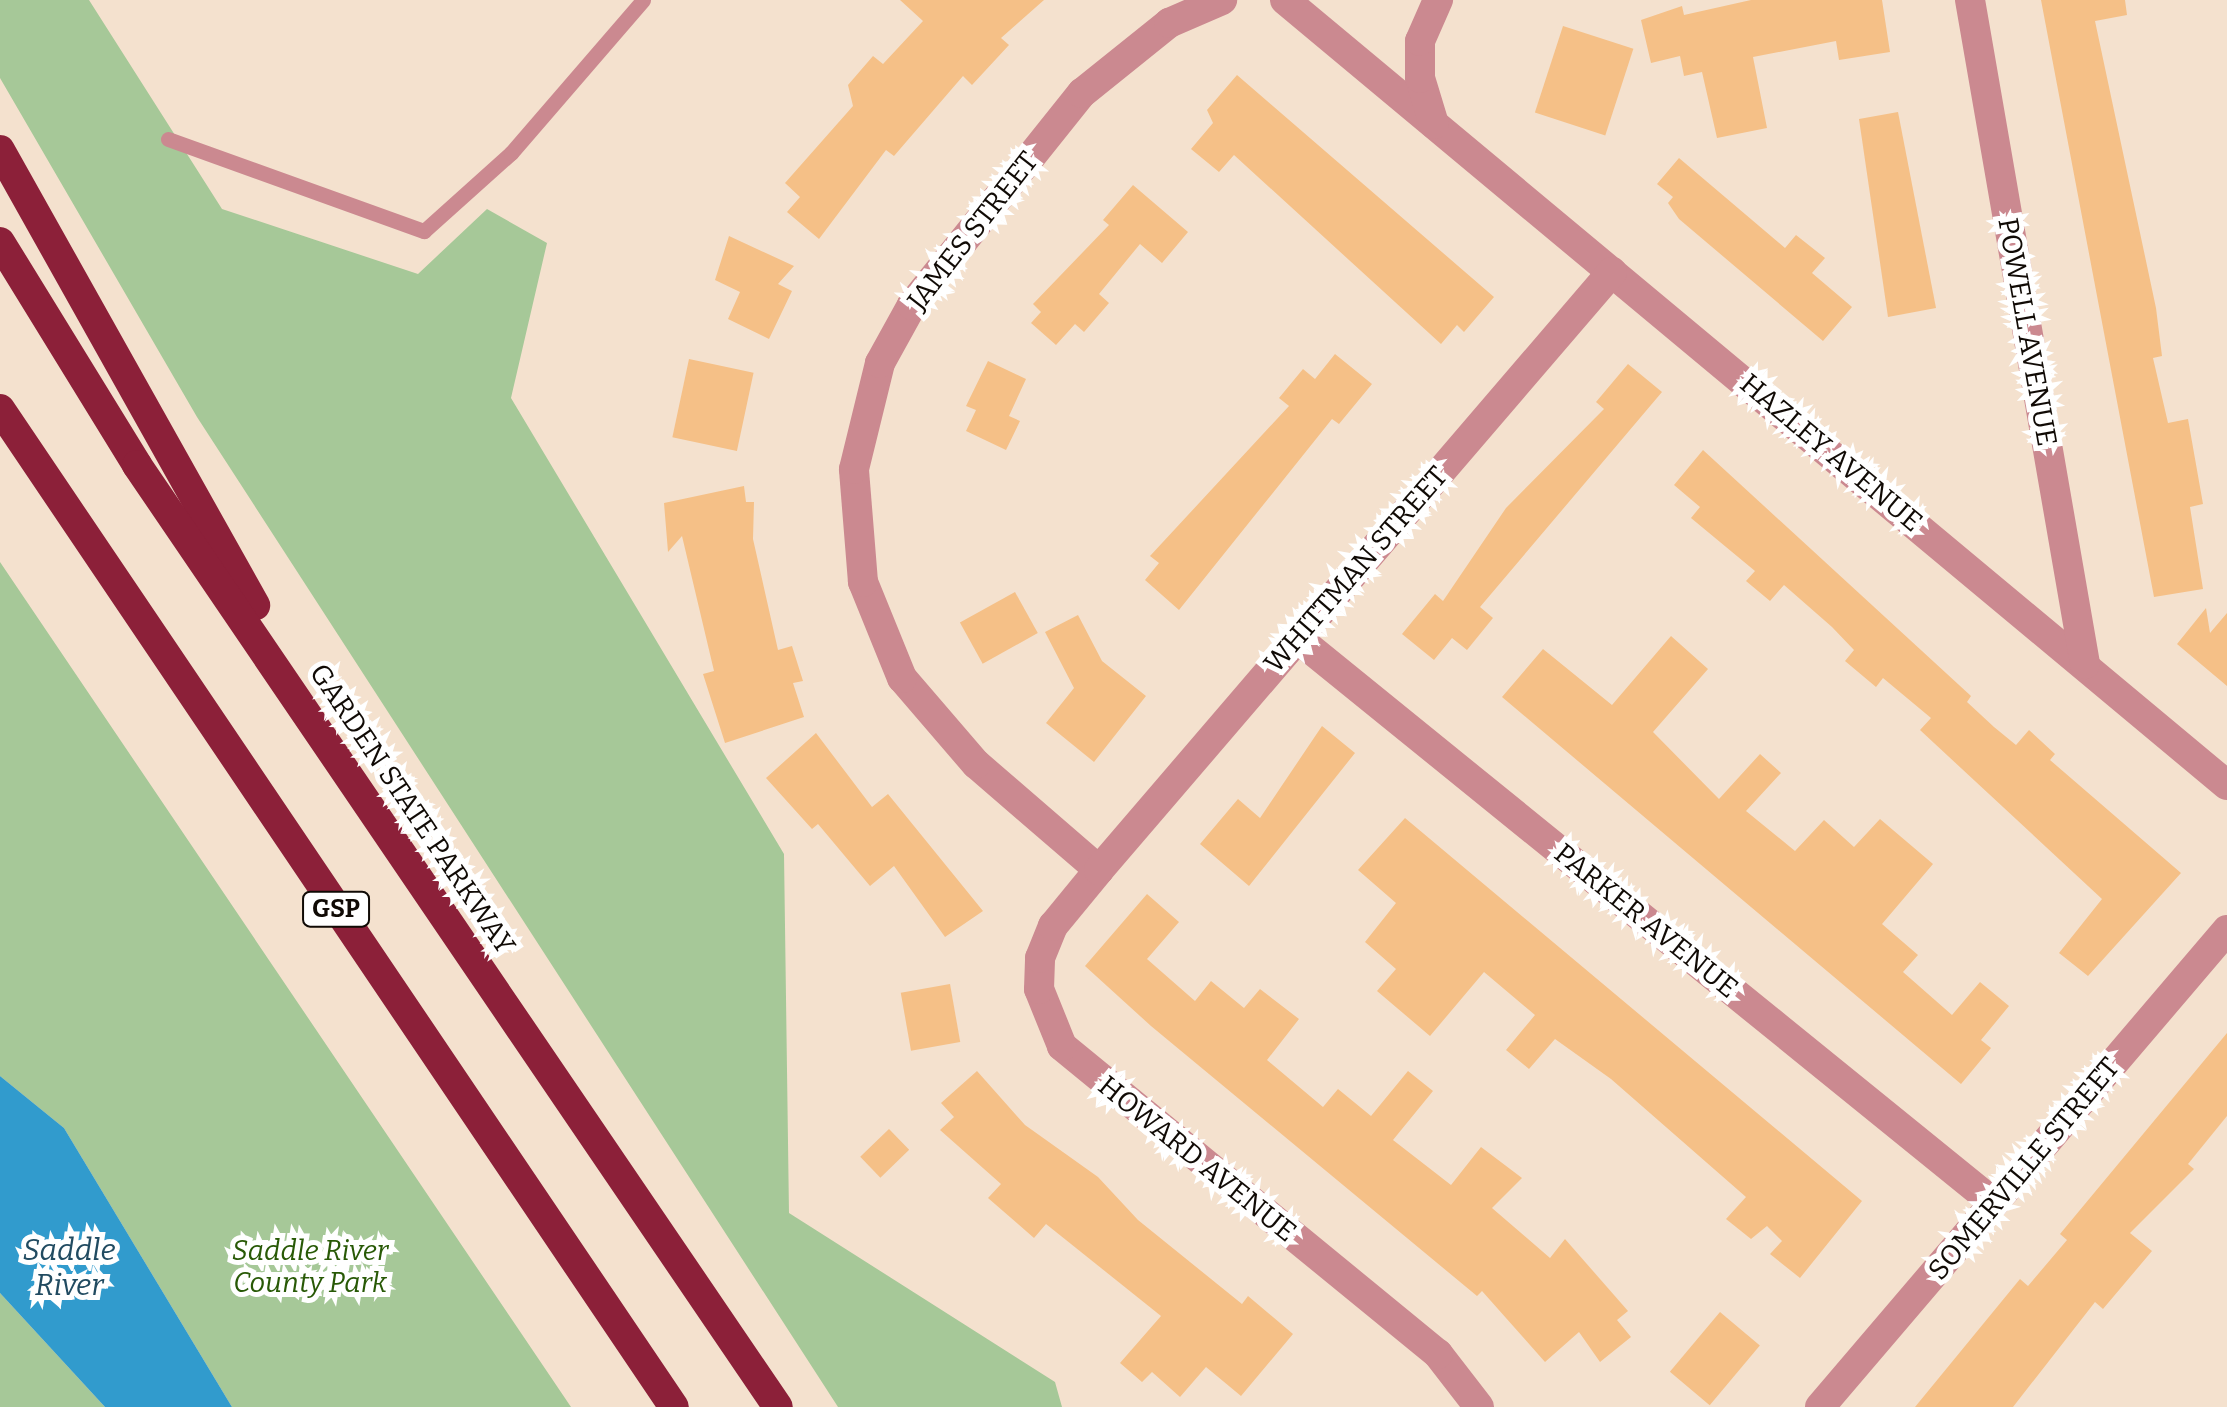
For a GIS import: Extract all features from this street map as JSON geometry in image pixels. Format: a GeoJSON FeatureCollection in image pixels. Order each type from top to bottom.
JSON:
{"type":"FeatureCollection","features":[{"type":"Feature","properties":{"kind":"highway"},"geometry":{"type":"LineString","coordinates":[[0,150],[358,786]]}},
{"type":"Feature","properties":{"kind":"highway","name":"GARDEN STATE PARKWAY"},"geometry":{"type":"LineString","coordinates":[[0,242],[136,465],[778,1407]]}},
{"type":"Feature","properties":{"kind":"highway","name":"GSP"},"geometry":{"type":"LineString","coordinates":[[0,409],[674,1407]]}},
{"type":"Feature","properties":{"kind":"street","name":"JAMES STREET"},"geometry":{"type":"LineString","coordinates":[[1099,870],[976,764],[902,678],[862,582],[854,469],[880,364],[912,305],[1082,93],[1138,44],[1222,0]]}},
{"type":"Feature","properties":{"kind":"street","name":"HAZLEY AVENUE"},"geometry":{"type":"LineString","coordinates":[[1285,0],[2227,786]]}},
{"type":"Feature","properties":{"kind":"street"},"geometry":{"type":"LineString","coordinates":[[1434,124],[1420,78],[1420,42],[1438,0]]}},
{"type":"Feature","properties":{"kind":"street","name":"POWELL AVENUE"},"geometry":{"type":"LineString","coordinates":[[1970,0],[2085,664]]}},
{"type":"Feature","properties":{"kind":"street","name":"WHITTMAN STREET"},"geometry":{"type":"LineString","coordinates":[[1099,870],[1612,272]]}},
{"type":"Feature","properties":{"kind":"street","name":"PARKER AVENUE"},"geometry":{"type":"LineString","coordinates":[[1297,638],[1994,1203]]}},
{"type":"Feature","properties":{"kind":"street","name":"HOWARD AVENUE"},"geometry":{"type":"LineString","coordinates":[[1099,870],[1053,926],[1040,958],[1038,989],[1062,1046],[1438,1354],[1479,1407]]}},
{"type":"Feature","properties":{"kind":"street","name":"SOMERVILLE STREET"},"geometry":{"type":"LineString","coordinates":[[1820,1407],[2227,930]]}},
{"type":"Feature","properties":{"kind":"lane"},"geometry":{"type":"LineString","coordinates":[[168,139],[424,231],[511,152],[643,0]]}},
{"type":"Feature","properties":{"kind":"green space"},"geometry":{"type":"Polygon","coordinates":[[[0,0],[89,0],[222,209],[418,274],[487,209],[547,243],[511,398],[784,854],[789,1213],[1055,1382],[1062,1407],[838,1407],[197,417],[0,78],[0,0]]]}},
{"type":"Feature","properties":{"kind":"green space","name":"Saddle River County Park"},"geometry":{"type":"Polygon","coordinates":[[[0,562],[571,1407],[232,1407],[64,1128],[0,1076],[0,562]]]}},
{"type":"Feature","properties":{"kind":"green space"},"geometry":{"type":"Polygon","coordinates":[[[0,1293],[105,1407],[0,1407],[0,1293]]]}},
{"type":"Feature","properties":{"kind":"water","name":"Saddle River"},"geometry":{"type":"Polygon","coordinates":[[[0,1076],[64,1128],[232,1407],[105,1407],[0,1293],[0,1076]]]}},
{"type":"Feature","properties":{"kind":"building"},"geometry":{"type":"Polygon","coordinates":[[[900,0],[1044,0],[1001,38],[1009,45],[972,85],[963,76],[894,156],[886,150],[819,239],[787,212],[800,197],[785,183],[853,106],[848,85],[873,56],[883,64],[923,21],[900,0]]]}},
{"type":"Feature","properties":{"kind":"building"},"geometry":{"type":"Polygon","coordinates":[[[1751,0],[1882,0],[1890,52],[1839,60],[1836,41],[1753,57],[1767,128],[1717,138],[1702,72],[1684,76],[1680,56],[1651,63],[1641,20],[1682,6],[1684,15],[1751,0]]]}},
{"type":"Feature","properties":{"kind":"building"},"geometry":{"type":"Polygon","coordinates":[[[2041,0],[2125,0],[2127,15],[2095,21],[2156,308],[2162,356],[2153,358],[2168,423],[2188,419],[2203,504],[2190,507],[2203,589],[2154,597],[2041,0]]]}},
{"type":"Feature","properties":{"kind":"building"},"geometry":{"type":"Polygon","coordinates":[[[1563,26],[1633,49],[1605,135],[1535,113],[1563,26]]]}},
{"type":"Feature","properties":{"kind":"building"},"geometry":{"type":"Polygon","coordinates":[[[1237,75],[1494,297],[1464,332],[1457,325],[1441,344],[1234,155],[1219,172],[1191,149],[1213,123],[1207,110],[1237,75]]]}},
{"type":"Feature","properties":{"kind":"building"},"geometry":{"type":"Polygon","coordinates":[[[1898,112],[1936,308],[1888,317],[1859,119],[1898,112]]]}},
{"type":"Feature","properties":{"kind":"building"},"geometry":{"type":"Polygon","coordinates":[[[1679,158],[1785,248],[1796,235],[1825,258],[1812,273],[1852,307],[1823,341],[1679,219],[1668,203],[1673,197],[1657,184],[1679,158]]]}},
{"type":"Feature","properties":{"kind":"building"},"geometry":{"type":"Polygon","coordinates":[[[1133,185],[1188,232],[1162,263],[1140,244],[1099,294],[1109,303],[1084,332],[1075,324],[1056,345],[1031,323],[1041,312],[1033,304],[1109,225],[1103,220],[1133,185]]]}},
{"type":"Feature","properties":{"kind":"building"},"geometry":{"type":"Polygon","coordinates":[[[729,236],[794,266],[778,284],[792,291],[769,339],[728,319],[740,292],[715,280],[729,236]]]}},
{"type":"Feature","properties":{"kind":"building"},"geometry":{"type":"Polygon","coordinates":[[[1335,354],[1372,384],[1339,424],[1332,419],[1179,610],[1145,580],[1159,563],[1150,556],[1289,406],[1279,398],[1303,369],[1315,379],[1335,354]]]}},
{"type":"Feature","properties":{"kind":"building"},"geometry":{"type":"Polygon","coordinates":[[[689,359],[754,373],[737,451],[672,437],[689,359]]]}},
{"type":"Feature","properties":{"kind":"building"},"geometry":{"type":"Polygon","coordinates":[[[988,361],[1026,379],[1009,416],[1020,421],[1006,450],[966,431],[976,410],[966,406],[988,361]]]}},
{"type":"Feature","properties":{"kind":"building"},"geometry":{"type":"Polygon","coordinates":[[[1628,364],[1662,392],[1480,607],[1493,618],[1467,650],[1452,638],[1434,660],[1402,634],[1435,594],[1443,601],[1506,508],[1604,409],[1596,402],[1628,364]]]}},
{"type":"Feature","properties":{"kind":"building"},"geometry":{"type":"Polygon","coordinates":[[[1703,450],[1971,696],[1967,702],[1994,727],[2016,745],[2029,730],[2055,754],[2050,760],[2181,873],[2088,976],[2059,953],[2102,899],[1920,730],[1931,718],[1883,678],[1876,687],[1845,661],[1854,650],[1832,627],[1784,585],[1770,601],[1746,581],[1755,571],[1691,518],[1700,507],[1674,485],[1703,450]]]}},
{"type":"Feature","properties":{"kind":"building"},"geometry":{"type":"Polygon","coordinates":[[[744,486],[746,502],[754,502],[753,539],[778,650],[792,646],[803,681],[793,683],[804,717],[725,743],[703,674],[714,671],[682,536],[668,552],[664,503],[744,486]]]}},
{"type":"Feature","properties":{"kind":"building"},"geometry":{"type":"Polygon","coordinates":[[[1015,592],[1038,633],[983,664],[960,623],[1015,592]]]}},
{"type":"Feature","properties":{"kind":"building"},"geometry":{"type":"Polygon","coordinates":[[[2206,608],[2210,633],[2227,613],[2227,686],[2177,644],[2206,608]]]}},
{"type":"Feature","properties":{"kind":"building"},"geometry":{"type":"Polygon","coordinates":[[[1078,615],[1102,661],[1146,696],[1094,762],[1046,723],[1074,688],[1045,632],[1078,615]]]}},
{"type":"Feature","properties":{"kind":"building"},"geometry":{"type":"Polygon","coordinates":[[[1671,636],[1708,669],[1653,732],[1719,799],[1760,754],[1781,773],[1746,811],[1795,851],[1824,820],[1854,847],[1880,819],[1933,864],[1882,924],[1918,955],[1903,972],[1952,1015],[1980,982],[2009,1006],[1981,1040],[1991,1048],[1961,1084],[1502,697],[1543,649],[1612,705],[1671,636]]]}},
{"type":"Feature","properties":{"kind":"building"},"geometry":{"type":"Polygon","coordinates":[[[1322,726],[1355,753],[1249,886],[1200,844],[1238,799],[1260,818],[1322,726]]]}},
{"type":"Feature","properties":{"kind":"building"},"geometry":{"type":"Polygon","coordinates":[[[816,733],[872,807],[888,794],[983,911],[945,937],[894,866],[870,886],[818,824],[812,829],[766,778],[816,733]]]}},
{"type":"Feature","properties":{"kind":"building"},"geometry":{"type":"Polygon","coordinates":[[[1405,818],[1862,1201],[1800,1278],[1770,1254],[1782,1241],[1767,1226],[1751,1239],[1726,1219],[1746,1197],[1611,1079],[1555,1039],[1529,1069],[1506,1050],[1535,1015],[1484,972],[1430,1036],[1377,991],[1396,969],[1365,942],[1396,903],[1358,870],[1405,818]]]}},
{"type":"Feature","properties":{"kind":"building"},"geometry":{"type":"Polygon","coordinates":[[[1147,894],[1179,922],[1147,959],[1195,1001],[1211,981],[1244,1008],[1260,989],[1299,1019],[1267,1060],[1323,1107],[1338,1089],[1371,1116],[1408,1071],[1433,1091],[1393,1140],[1451,1185],[1481,1147],[1522,1178],[1492,1208],[1550,1258],[1565,1239],[1628,1311],[1617,1320],[1631,1337],[1600,1362],[1579,1332],[1545,1362],[1482,1291],[1477,1296],[1151,1026],[1085,966],[1147,894]]]}},
{"type":"Feature","properties":{"kind":"building"},"geometry":{"type":"Polygon","coordinates":[[[950,984],[960,1042],[911,1051],[901,993],[950,984]]]}},
{"type":"Feature","properties":{"kind":"building"},"geometry":{"type":"Polygon","coordinates":[[[2227,1033],[2227,1116],[2188,1164],[2194,1169],[2130,1233],[2152,1251],[2103,1309],[2095,1302],[2013,1407],[1915,1407],[2020,1279],[2028,1286],[2067,1240],[2060,1234],[2227,1033]]]}},
{"type":"Feature","properties":{"kind":"building"},"geometry":{"type":"Polygon","coordinates":[[[977,1071],[1025,1125],[1098,1177],[1138,1220],[1242,1304],[1248,1296],[1293,1334],[1241,1396],[1206,1367],[1180,1397],[1152,1372],[1142,1382],[1120,1363],[1161,1316],[1046,1224],[1034,1238],[988,1198],[1001,1184],[940,1130],[954,1117],[941,1103],[977,1071]]]}},
{"type":"Feature","properties":{"kind":"building"},"geometry":{"type":"Polygon","coordinates":[[[889,1129],[909,1150],[880,1178],[860,1157],[889,1129]]]}},
{"type":"Feature","properties":{"kind":"building"},"geometry":{"type":"Polygon","coordinates":[[[1720,1312],[1760,1345],[1710,1405],[1670,1372],[1720,1312]]]}}]}
